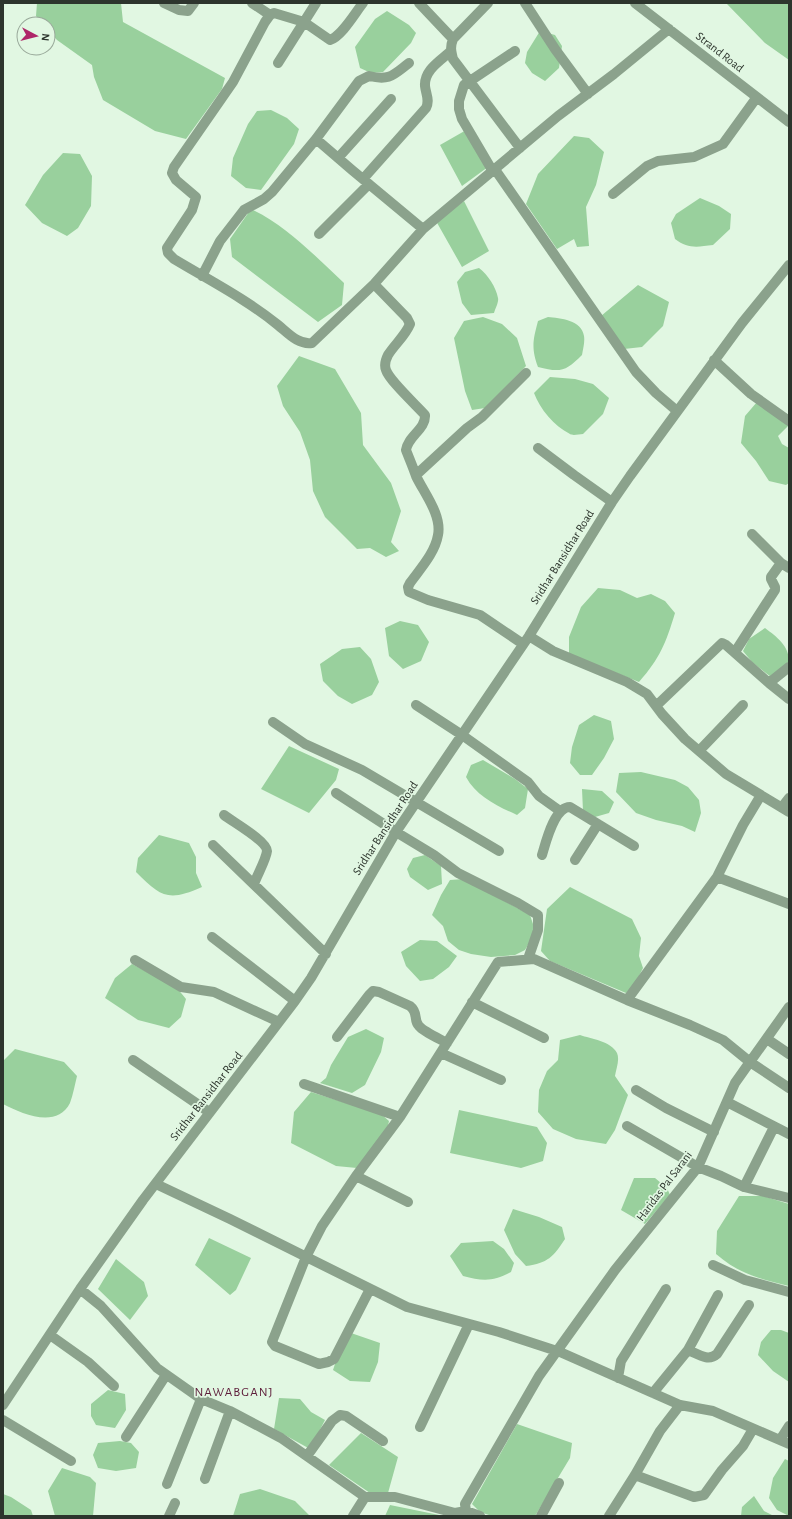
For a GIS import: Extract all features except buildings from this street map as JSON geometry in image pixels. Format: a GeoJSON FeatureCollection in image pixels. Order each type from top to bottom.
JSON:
{"type":"FeatureCollection","features":[{"type":"Feature","properties":{"kind":"street"},"geometry":{"type":"LineString","coordinates":[[164,3],[184,11],[188,11],[194,3]]}},
{"type":"Feature","properties":{"kind":"street"},"geometry":{"type":"LineString","coordinates":[[252,3],[270,15]]}},
{"type":"Feature","properties":{"kind":"street"},"geometry":{"type":"LineString","coordinates":[[278,63],[316,3]]}},
{"type":"Feature","properties":{"kind":"street"},"geometry":{"type":"LineString","coordinates":[[363,3],[338,34],[330,40],[304,22],[276,13],[270,15],[233,82],[174,167],[172,173],[176,180],[196,198],[192,210],[167,248],[168,253],[174,259],[259,310],[296,340],[307,344],[312,343],[374,284],[423,228],[558,116],[614,74],[669,29]]}},
{"type":"Feature","properties":{"kind":"street"},"geometry":{"type":"LineString","coordinates":[[419,3],[454,39]]}},
{"type":"Feature","properties":{"kind":"street"},"geometry":{"type":"LineString","coordinates":[[488,3],[454,39],[450,46],[451,51],[453,59],[520,148]]}},
{"type":"Feature","properties":{"kind":"street"},"geometry":{"type":"LineString","coordinates":[[524,3],[588,94]]}},
{"type":"Feature","properties":{"kind":"street","name":"Strand Road"},"geometry":{"type":"LineString","coordinates":[[635,3],[789,122]]}},
{"type":"Feature","properties":{"kind":"street"},"geometry":{"type":"LineString","coordinates":[[319,234],[366,182],[426,108],[429,101],[425,85],[428,72],[451,51]]}},
{"type":"Feature","properties":{"kind":"street"},"geometry":{"type":"LineString","coordinates":[[515,51],[464,85],[460,92],[459,109],[462,119],[493,169],[636,372],[677,412]]}},
{"type":"Feature","properties":{"kind":"street"},"geometry":{"type":"LineString","coordinates":[[202,276],[220,241],[244,210],[264,199],[272,192],[316,139],[359,81],[369,76],[386,78],[409,63]]}},
{"type":"Feature","properties":{"kind":"street"},"geometry":{"type":"LineString","coordinates":[[613,194],[647,166],[658,161],[694,158],[723,144],[757,97]]}},
{"type":"Feature","properties":{"kind":"street"},"geometry":{"type":"LineString","coordinates":[[338,158],[391,99]]}},
{"type":"Feature","properties":{"kind":"street"},"geometry":{"type":"LineString","coordinates":[[316,139],[423,228]]}},
{"type":"Feature","properties":{"kind":"street","name":"Sridhar Bansidhar Road"},"geometry":{"type":"LineString","coordinates":[[3,1405],[80,1289],[143,1200],[295,1001],[326,954],[368,878],[396,832],[526,640],[612,502],[714,360],[789,265]]}},
{"type":"Feature","properties":{"kind":"street"},"geometry":{"type":"LineString","coordinates":[[374,284],[407,318],[410,324],[388,355],[385,364],[386,370],[391,378],[425,415],[423,425],[406,446],[406,450],[439,526],[438,536],[430,554],[410,582],[408,587],[409,592],[428,600],[480,615],[526,640],[627,682],[647,694],[685,739],[726,774],[785,810],[789,798]]}},
{"type":"Feature","properties":{"kind":"street"},"geometry":{"type":"LineString","coordinates":[[714,360],[751,394],[789,421]]}},
{"type":"Feature","properties":{"kind":"street"},"geometry":{"type":"LineString","coordinates":[[416,475],[467,428],[482,417],[526,373]]}},
{"type":"Feature","properties":{"kind":"street"},"geometry":{"type":"LineString","coordinates":[[538,448],[612,502]]}},
{"type":"Feature","properties":{"kind":"street"},"geometry":{"type":"LineString","coordinates":[[735,652],[775,590],[771,577],[785,565],[752,534]]}},
{"type":"Feature","properties":{"kind":"street"},"geometry":{"type":"LineString","coordinates":[[656,706],[722,644],[726,645],[735,652],[789,699]]}},
{"type":"Feature","properties":{"kind":"street"},"geometry":{"type":"LineString","coordinates":[[769,683],[789,667]]}},
{"type":"Feature","properties":{"kind":"street"},"geometry":{"type":"LineString","coordinates":[[416,705],[462,735],[528,782],[539,796],[560,810]]}},
{"type":"Feature","properties":{"kind":"street"},"geometry":{"type":"LineString","coordinates":[[699,751],[743,705]]}},
{"type":"Feature","properties":{"kind":"street"},"geometry":{"type":"LineString","coordinates":[[273,722],[305,744],[362,770],[499,851]]}},
{"type":"Feature","properties":{"kind":"street"},"geometry":{"type":"LineString","coordinates":[[336,793],[434,855],[458,873],[518,903],[538,915],[538,930],[528,959]]}},
{"type":"Feature","properties":{"kind":"street"},"geometry":{"type":"LineString","coordinates":[[627,1000],[717,877],[760,795]]}},
{"type":"Feature","properties":{"kind":"street"},"geometry":{"type":"LineString","coordinates":[[542,855],[548,834],[560,810],[566,807],[570,807],[634,846]]}},
{"type":"Feature","properties":{"kind":"street"},"geometry":{"type":"LineString","coordinates":[[224,815],[266,847],[267,853],[254,884]]}},
{"type":"Feature","properties":{"kind":"street"},"geometry":{"type":"LineString","coordinates":[[575,860],[598,824]]}},
{"type":"Feature","properties":{"kind":"street"},"geometry":{"type":"LineString","coordinates":[[213,845],[326,954]]}},
{"type":"Feature","properties":{"kind":"street"},"geometry":{"type":"LineString","coordinates":[[717,877],[789,904]]}},
{"type":"Feature","properties":{"kind":"street"},"geometry":{"type":"LineString","coordinates":[[212,937],[295,1001]]}},
{"type":"Feature","properties":{"kind":"street"},"geometry":{"type":"LineString","coordinates":[[370,1289],[334,1359],[319,1364],[275,1346],[272,1342],[306,1257],[322,1226],[356,1176],[400,1117],[498,962],[534,959],[627,1000],[690,1025],[723,1040],[750,1062],[789,1088]]}},
{"type":"Feature","properties":{"kind":"street"},"geometry":{"type":"LineString","coordinates":[[136,960],[181,987],[214,992],[279,1022]]}},
{"type":"Feature","properties":{"kind":"street"},"geometry":{"type":"LineString","coordinates":[[337,1037],[373,991],[379,992],[410,1006],[414,1009],[416,1014],[416,1022],[419,1027],[447,1043]]}},
{"type":"Feature","properties":{"kind":"street"},"geometry":{"type":"LineString","coordinates":[[472,1002],[544,1038]]}},
{"type":"Feature","properties":{"kind":"street","name":"Haridas Pal Sarani"},"geometry":{"type":"LineString","coordinates":[[466,1511],[465,1504],[539,1376],[615,1270],[698,1167],[735,1083],[789,1007]]}},
{"type":"Feature","properties":{"kind":"street"},"geometry":{"type":"LineString","coordinates":[[767,1039],[789,1054]]}},
{"type":"Feature","properties":{"kind":"street"},"geometry":{"type":"LineString","coordinates":[[441,1053],[501,1080]]}},
{"type":"Feature","properties":{"kind":"street"},"geometry":{"type":"LineString","coordinates":[[133,1060],[209,1112]]}},
{"type":"Feature","properties":{"kind":"street"},"geometry":{"type":"LineString","coordinates":[[304,1084],[400,1117]]}},
{"type":"Feature","properties":{"kind":"street"},"geometry":{"type":"LineString","coordinates":[[636,1090],[666,1108],[714,1132]]}},
{"type":"Feature","properties":{"kind":"street"},"geometry":{"type":"LineString","coordinates":[[727,1102],[789,1134]]}},
{"type":"Feature","properties":{"kind":"street"},"geometry":{"type":"LineString","coordinates":[[627,1126],[698,1167],[744,1187],[789,1198]]}},
{"type":"Feature","properties":{"kind":"street"},"geometry":{"type":"LineString","coordinates":[[744,1187],[774,1127]]}},
{"type":"Feature","properties":{"kind":"street"},"geometry":{"type":"LineString","coordinates":[[356,1176],[408,1202]]}},
{"type":"Feature","properties":{"kind":"street"},"geometry":{"type":"LineString","coordinates":[[156,1184],[407,1307],[557,1351],[680,1405],[712,1411],[784,1442],[789,1426]]}},
{"type":"Feature","properties":{"kind":"street"},"geometry":{"type":"LineString","coordinates":[[713,1265],[745,1280],[789,1292]]}},
{"type":"Feature","properties":{"kind":"street"},"geometry":{"type":"LineString","coordinates":[[80,1289],[101,1306],[157,1368],[166,1375],[201,1399],[230,1411],[281,1438],[365,1497],[395,1497],[455,1513],[466,1511],[480,1516]]}},
{"type":"Feature","properties":{"kind":"street"},"geometry":{"type":"LineString","coordinates":[[618,1378],[621,1361],[666,1289]]}},
{"type":"Feature","properties":{"kind":"street"},"geometry":{"type":"LineString","coordinates":[[653,1394],[688,1350],[718,1295]]}},
{"type":"Feature","properties":{"kind":"street"},"geometry":{"type":"LineString","coordinates":[[688,1350],[708,1358],[713,1358],[749,1304]]}},
{"type":"Feature","properties":{"kind":"street"},"geometry":{"type":"LineString","coordinates":[[420,1427],[469,1324]]}},
{"type":"Feature","properties":{"kind":"street"},"geometry":{"type":"LineString","coordinates":[[50,1334],[88,1362],[114,1386]]}},
{"type":"Feature","properties":{"kind":"street"},"geometry":{"type":"LineString","coordinates":[[126,1437],[166,1375]]}},
{"type":"Feature","properties":{"kind":"street"},"geometry":{"type":"LineString","coordinates":[[167,1484],[201,1399]]}},
{"type":"Feature","properties":{"kind":"street"},"geometry":{"type":"LineString","coordinates":[[609,1516],[635,1475],[660,1431],[680,1405]]}},
{"type":"Feature","properties":{"kind":"street"},"geometry":{"type":"LineString","coordinates":[[205,1479],[230,1411]]}},
{"type":"Feature","properties":{"kind":"street"},"geometry":{"type":"LineString","coordinates":[[307,1456],[332,1421],[340,1415],[346,1416],[383,1441]]}},
{"type":"Feature","properties":{"kind":"street"},"geometry":{"type":"LineString","coordinates":[[3,1420],[71,1462]]}},
{"type":"Feature","properties":{"kind":"street"},"geometry":{"type":"LineString","coordinates":[[635,1475],[694,1497],[704,1495],[722,1470],[743,1446],[753,1429]]}},
{"type":"Feature","properties":{"kind":"street"},"geometry":{"type":"LineString","coordinates":[[541,1516],[559,1482]]}},
{"type":"Feature","properties":{"kind":"street"},"geometry":{"type":"LineString","coordinates":[[353,1516],[365,1497]]}},
{"type":"Feature","properties":{"kind":"street"},"geometry":{"type":"LineString","coordinates":[[169,1516],[175,1503]]}},
{"type":"Feature","properties":{"kind":"shaded area"},"geometry":{"type":"Polygon","coordinates":[[[37,3],[121,3],[123,22],[225,78],[222,89],[186,139],[155,131],[103,100],[94,77],[92,65],[56,39],[56,16],[36,16],[37,3]]]}},
{"type":"Feature","properties":{"kind":"shaded area"},"geometry":{"type":"Polygon","coordinates":[[[726,3],[789,3],[789,60],[765,43],[726,3]]]}},
{"type":"Feature","properties":{"kind":"shaded area"},"geometry":{"type":"Polygon","coordinates":[[[387,11],[409,25],[416,33],[411,43],[383,72],[371,73],[360,68],[355,47],[375,19],[387,11]]]}},
{"type":"Feature","properties":{"kind":"shaded area"},"geometry":{"type":"Polygon","coordinates":[[[540,31],[555,35],[562,46],[559,68],[545,81],[532,73],[525,63],[527,52],[540,31]]]}},
{"type":"Feature","properties":{"kind":"shaded area"},"geometry":{"type":"Polygon","coordinates":[[[271,110],[287,118],[299,129],[294,144],[261,190],[246,188],[231,176],[233,158],[248,124],[257,111],[271,110]]]}},
{"type":"Feature","properties":{"kind":"shaded area"},"geometry":{"type":"Polygon","coordinates":[[[468,129],[488,167],[462,186],[440,145],[468,129]]]}},
{"type":"Feature","properties":{"kind":"shaded area"},"geometry":{"type":"Polygon","coordinates":[[[574,136],[589,138],[604,152],[596,185],[586,207],[589,246],[577,247],[574,239],[557,249],[526,204],[538,174],[574,136]]]}},
{"type":"Feature","properties":{"kind":"shaded area"},"geometry":{"type":"Polygon","coordinates":[[[63,153],[80,154],[92,176],[91,206],[78,228],[67,236],[42,223],[25,205],[43,175],[63,153]]]}},
{"type":"Feature","properties":{"kind":"shaded area"},"geometry":{"type":"Polygon","coordinates":[[[700,198],[719,206],[731,214],[730,229],[713,245],[697,247],[689,246],[675,239],[671,223],[676,214],[700,198]]]}},
{"type":"Feature","properties":{"kind":"shaded area"},"geometry":{"type":"Polygon","coordinates":[[[464,201],[489,251],[462,267],[436,221],[464,201]]]}},
{"type":"Feature","properties":{"kind":"shaded area"},"geometry":{"type":"Polygon","coordinates":[[[251,209],[288,232],[344,283],[342,305],[318,322],[232,257],[230,239],[251,209]]]}},
{"type":"Feature","properties":{"kind":"shaded area"},"geometry":{"type":"Polygon","coordinates":[[[479,268],[493,286],[497,294],[498,301],[494,313],[471,315],[462,303],[457,282],[465,272],[479,268]]]}},
{"type":"Feature","properties":{"kind":"shaded area"},"geometry":{"type":"Polygon","coordinates":[[[638,285],[669,302],[663,326],[642,347],[624,349],[601,316],[638,285]]]}},
{"type":"Feature","properties":{"kind":"shaded area"},"geometry":{"type":"Polygon","coordinates":[[[483,317],[502,324],[517,338],[526,366],[485,408],[472,410],[465,391],[454,338],[464,321],[483,317]]]}},
{"type":"Feature","properties":{"kind":"shaded area"},"geometry":{"type":"Polygon","coordinates":[[[548,317],[564,319],[575,323],[579,326],[584,336],[582,355],[572,364],[563,369],[552,370],[538,367],[534,354],[535,334],[538,321],[548,317]]]}},
{"type":"Feature","properties":{"kind":"shaded area"},"geometry":{"type":"Polygon","coordinates":[[[299,356],[335,369],[361,413],[363,445],[391,483],[401,511],[391,542],[399,551],[386,557],[370,548],[357,549],[325,517],[313,491],[310,460],[300,432],[283,406],[277,386],[299,356]]]}},
{"type":"Feature","properties":{"kind":"shaded area"},"geometry":{"type":"Polygon","coordinates":[[[550,377],[575,379],[593,384],[609,398],[603,414],[583,434],[573,435],[564,431],[553,422],[540,405],[534,393],[550,377]]]}},
{"type":"Feature","properties":{"kind":"shaded area"},"geometry":{"type":"Polygon","coordinates":[[[757,402],[773,411],[789,415],[789,425],[778,436],[782,444],[789,448],[789,483],[786,485],[769,481],[756,461],[741,443],[745,416],[757,402]]]}},
{"type":"Feature","properties":{"kind":"shaded area"},"geometry":{"type":"Polygon","coordinates":[[[598,588],[620,590],[637,598],[651,594],[665,601],[675,613],[662,650],[639,682],[569,654],[569,637],[581,607],[598,588]]]}},
{"type":"Feature","properties":{"kind":"shaded area"},"geometry":{"type":"Polygon","coordinates":[[[400,621],[418,625],[429,642],[421,661],[403,669],[389,656],[385,628],[400,621]]]}},
{"type":"Feature","properties":{"kind":"shaded area"},"geometry":{"type":"Polygon","coordinates":[[[765,628],[785,646],[789,661],[780,671],[771,677],[752,662],[743,651],[749,639],[765,628]]]}},
{"type":"Feature","properties":{"kind":"shaded area"},"geometry":{"type":"Polygon","coordinates":[[[360,647],[371,659],[379,682],[372,695],[352,704],[338,696],[323,681],[320,664],[342,649],[360,647]]]}},
{"type":"Feature","properties":{"kind":"shaded area"},"geometry":{"type":"Polygon","coordinates":[[[594,715],[611,721],[614,739],[604,758],[592,775],[580,775],[570,763],[572,747],[579,725],[594,715]]]}},
{"type":"Feature","properties":{"kind":"shaded area"},"geometry":{"type":"Polygon","coordinates":[[[289,746],[339,769],[336,780],[309,813],[261,789],[289,746]]]}},
{"type":"Feature","properties":{"kind":"shaded area"},"geometry":{"type":"Polygon","coordinates":[[[483,760],[515,779],[528,789],[525,808],[517,815],[488,800],[470,784],[466,777],[471,765],[483,760]]]}},
{"type":"Feature","properties":{"kind":"shaded area"},"geometry":{"type":"Polygon","coordinates":[[[641,772],[675,780],[688,787],[699,800],[701,813],[695,832],[682,826],[656,820],[636,813],[616,792],[619,773],[641,772]]]}},
{"type":"Feature","properties":{"kind":"shaded area"},"geometry":{"type":"Polygon","coordinates":[[[582,789],[602,791],[614,802],[609,813],[595,817],[583,811],[582,789]]]}},
{"type":"Feature","properties":{"kind":"shaded area"},"geometry":{"type":"Polygon","coordinates":[[[159,835],[189,843],[196,857],[196,873],[202,887],[181,894],[166,894],[159,892],[152,887],[136,872],[138,858],[159,835]]]}},
{"type":"Feature","properties":{"kind":"shaded area"},"geometry":{"type":"Polygon","coordinates":[[[425,855],[441,866],[442,884],[428,890],[410,877],[407,869],[413,858],[425,855]]]}},
{"type":"Feature","properties":{"kind":"shaded area"},"geometry":{"type":"Polygon","coordinates":[[[464,879],[530,915],[534,927],[532,938],[525,950],[515,955],[491,957],[471,954],[459,950],[448,941],[443,926],[432,915],[450,880],[464,879]]]}},
{"type":"Feature","properties":{"kind":"shaded area"},"geometry":{"type":"Polygon","coordinates":[[[570,887],[632,919],[641,938],[639,956],[643,968],[635,984],[626,993],[550,961],[541,951],[547,909],[570,887]]]}},
{"type":"Feature","properties":{"kind":"shaded area"},"geometry":{"type":"Polygon","coordinates":[[[420,940],[437,941],[457,956],[449,967],[433,979],[420,981],[406,966],[401,952],[420,940]]]}},
{"type":"Feature","properties":{"kind":"shaded area"},"geometry":{"type":"Polygon","coordinates":[[[132,964],[177,988],[186,999],[181,1017],[169,1028],[138,1020],[105,998],[115,978],[132,964]]]}},
{"type":"Feature","properties":{"kind":"shaded area"},"geometry":{"type":"Polygon","coordinates":[[[366,1029],[384,1038],[381,1052],[365,1085],[352,1093],[320,1083],[326,1078],[331,1065],[348,1037],[366,1029]]]}},
{"type":"Feature","properties":{"kind":"shaded area"},"geometry":{"type":"Polygon","coordinates":[[[580,1035],[606,1043],[614,1049],[617,1053],[618,1059],[615,1076],[628,1095],[615,1130],[606,1144],[576,1139],[553,1129],[538,1112],[539,1090],[547,1071],[558,1060],[560,1040],[580,1035]]]}},
{"type":"Feature","properties":{"kind":"shaded area"},"geometry":{"type":"Polygon","coordinates":[[[15,1049],[64,1062],[77,1076],[70,1103],[64,1111],[57,1116],[39,1117],[29,1115],[3,1104],[3,1061],[15,1049]]]}},
{"type":"Feature","properties":{"kind":"shaded area"},"geometry":{"type":"Polygon","coordinates":[[[311,1092],[381,1114],[389,1121],[386,1135],[357,1168],[336,1166],[291,1143],[294,1112],[311,1092]]]}},
{"type":"Feature","properties":{"kind":"shaded area"},"geometry":{"type":"Polygon","coordinates":[[[459,1110],[537,1127],[547,1143],[543,1161],[521,1168],[450,1153],[459,1110]]]}},
{"type":"Feature","properties":{"kind":"shaded area"},"geometry":{"type":"Polygon","coordinates":[[[634,1178],[655,1178],[667,1188],[670,1195],[645,1224],[621,1210],[634,1178]]]}},
{"type":"Feature","properties":{"kind":"shaded area"},"geometry":{"type":"Polygon","coordinates":[[[739,1196],[763,1196],[789,1204],[789,1286],[750,1275],[733,1266],[716,1254],[717,1231],[739,1196]]]}},
{"type":"Feature","properties":{"kind":"shaded area"},"geometry":{"type":"Polygon","coordinates":[[[513,1209],[539,1217],[562,1227],[565,1239],[553,1255],[545,1261],[526,1266],[515,1254],[504,1230],[513,1209]]]}},
{"type":"Feature","properties":{"kind":"shaded area"},"geometry":{"type":"Polygon","coordinates":[[[209,1238],[251,1258],[236,1290],[230,1295],[195,1265],[209,1238]]]}},
{"type":"Feature","properties":{"kind":"shaded area"},"geometry":{"type":"Polygon","coordinates":[[[493,1241],[504,1249],[514,1263],[511,1272],[499,1278],[487,1280],[463,1276],[450,1256],[461,1243],[493,1241]]]}},
{"type":"Feature","properties":{"kind":"shaded area"},"geometry":{"type":"Polygon","coordinates":[[[116,1259],[144,1282],[148,1296],[130,1320],[98,1289],[116,1259]]]}},
{"type":"Feature","properties":{"kind":"shaded area"},"geometry":{"type":"Polygon","coordinates":[[[771,1330],[781,1330],[789,1333],[789,1382],[773,1371],[758,1355],[761,1342],[771,1330]]]}},
{"type":"Feature","properties":{"kind":"shaded area"},"geometry":{"type":"Polygon","coordinates":[[[351,1333],[380,1343],[378,1362],[370,1382],[350,1381],[333,1370],[340,1349],[351,1333]]]}},
{"type":"Feature","properties":{"kind":"shaded area"},"geometry":{"type":"Polygon","coordinates":[[[108,1390],[125,1394],[126,1410],[115,1428],[96,1425],[91,1416],[91,1404],[108,1390]]]}},
{"type":"Feature","properties":{"kind":"shaded area"},"geometry":{"type":"Polygon","coordinates":[[[279,1398],[300,1399],[311,1412],[325,1420],[310,1449],[274,1429],[279,1398]]]}},
{"type":"Feature","properties":{"kind":"shaded area"},"geometry":{"type":"Polygon","coordinates":[[[517,1424],[572,1443],[570,1458],[535,1516],[492,1516],[480,1512],[472,1504],[517,1424]]]}},
{"type":"Feature","properties":{"kind":"shaded area"},"geometry":{"type":"Polygon","coordinates":[[[361,1433],[398,1457],[388,1493],[370,1493],[329,1465],[361,1433]]]}},
{"type":"Feature","properties":{"kind":"shaded area"},"geometry":{"type":"Polygon","coordinates":[[[120,1441],[131,1443],[139,1452],[136,1468],[116,1471],[98,1468],[93,1455],[98,1443],[120,1441]]]}},
{"type":"Feature","properties":{"kind":"shaded area"},"geometry":{"type":"Polygon","coordinates":[[[785,1459],[789,1461],[789,1516],[777,1510],[769,1498],[773,1478],[785,1459]]]}},
{"type":"Feature","properties":{"kind":"shaded area"},"geometry":{"type":"Polygon","coordinates":[[[62,1468],[90,1477],[96,1483],[93,1516],[55,1516],[48,1491],[62,1468]]]}},
{"type":"Feature","properties":{"kind":"shaded area"},"geometry":{"type":"Polygon","coordinates":[[[260,1489],[295,1501],[310,1516],[233,1516],[240,1494],[260,1489]]]}},
{"type":"Feature","properties":{"kind":"shaded area"},"geometry":{"type":"Polygon","coordinates":[[[3,1494],[11,1497],[31,1510],[33,1516],[3,1516],[3,1494]]]}},
{"type":"Feature","properties":{"kind":"shaded area"},"geometry":{"type":"Polygon","coordinates":[[[754,1496],[764,1511],[774,1516],[741,1516],[742,1507],[754,1496]]]}},
{"type":"Feature","properties":{"kind":"shaded area"},"geometry":{"type":"Polygon","coordinates":[[[390,1505],[439,1515],[440,1516],[385,1516],[390,1505]]]}},
{"type":"Feature","properties":{"kind":"district","name":"NAWABGANJ"},"geometry":{"type":"Point","coordinates":[234,1392]}}]}
